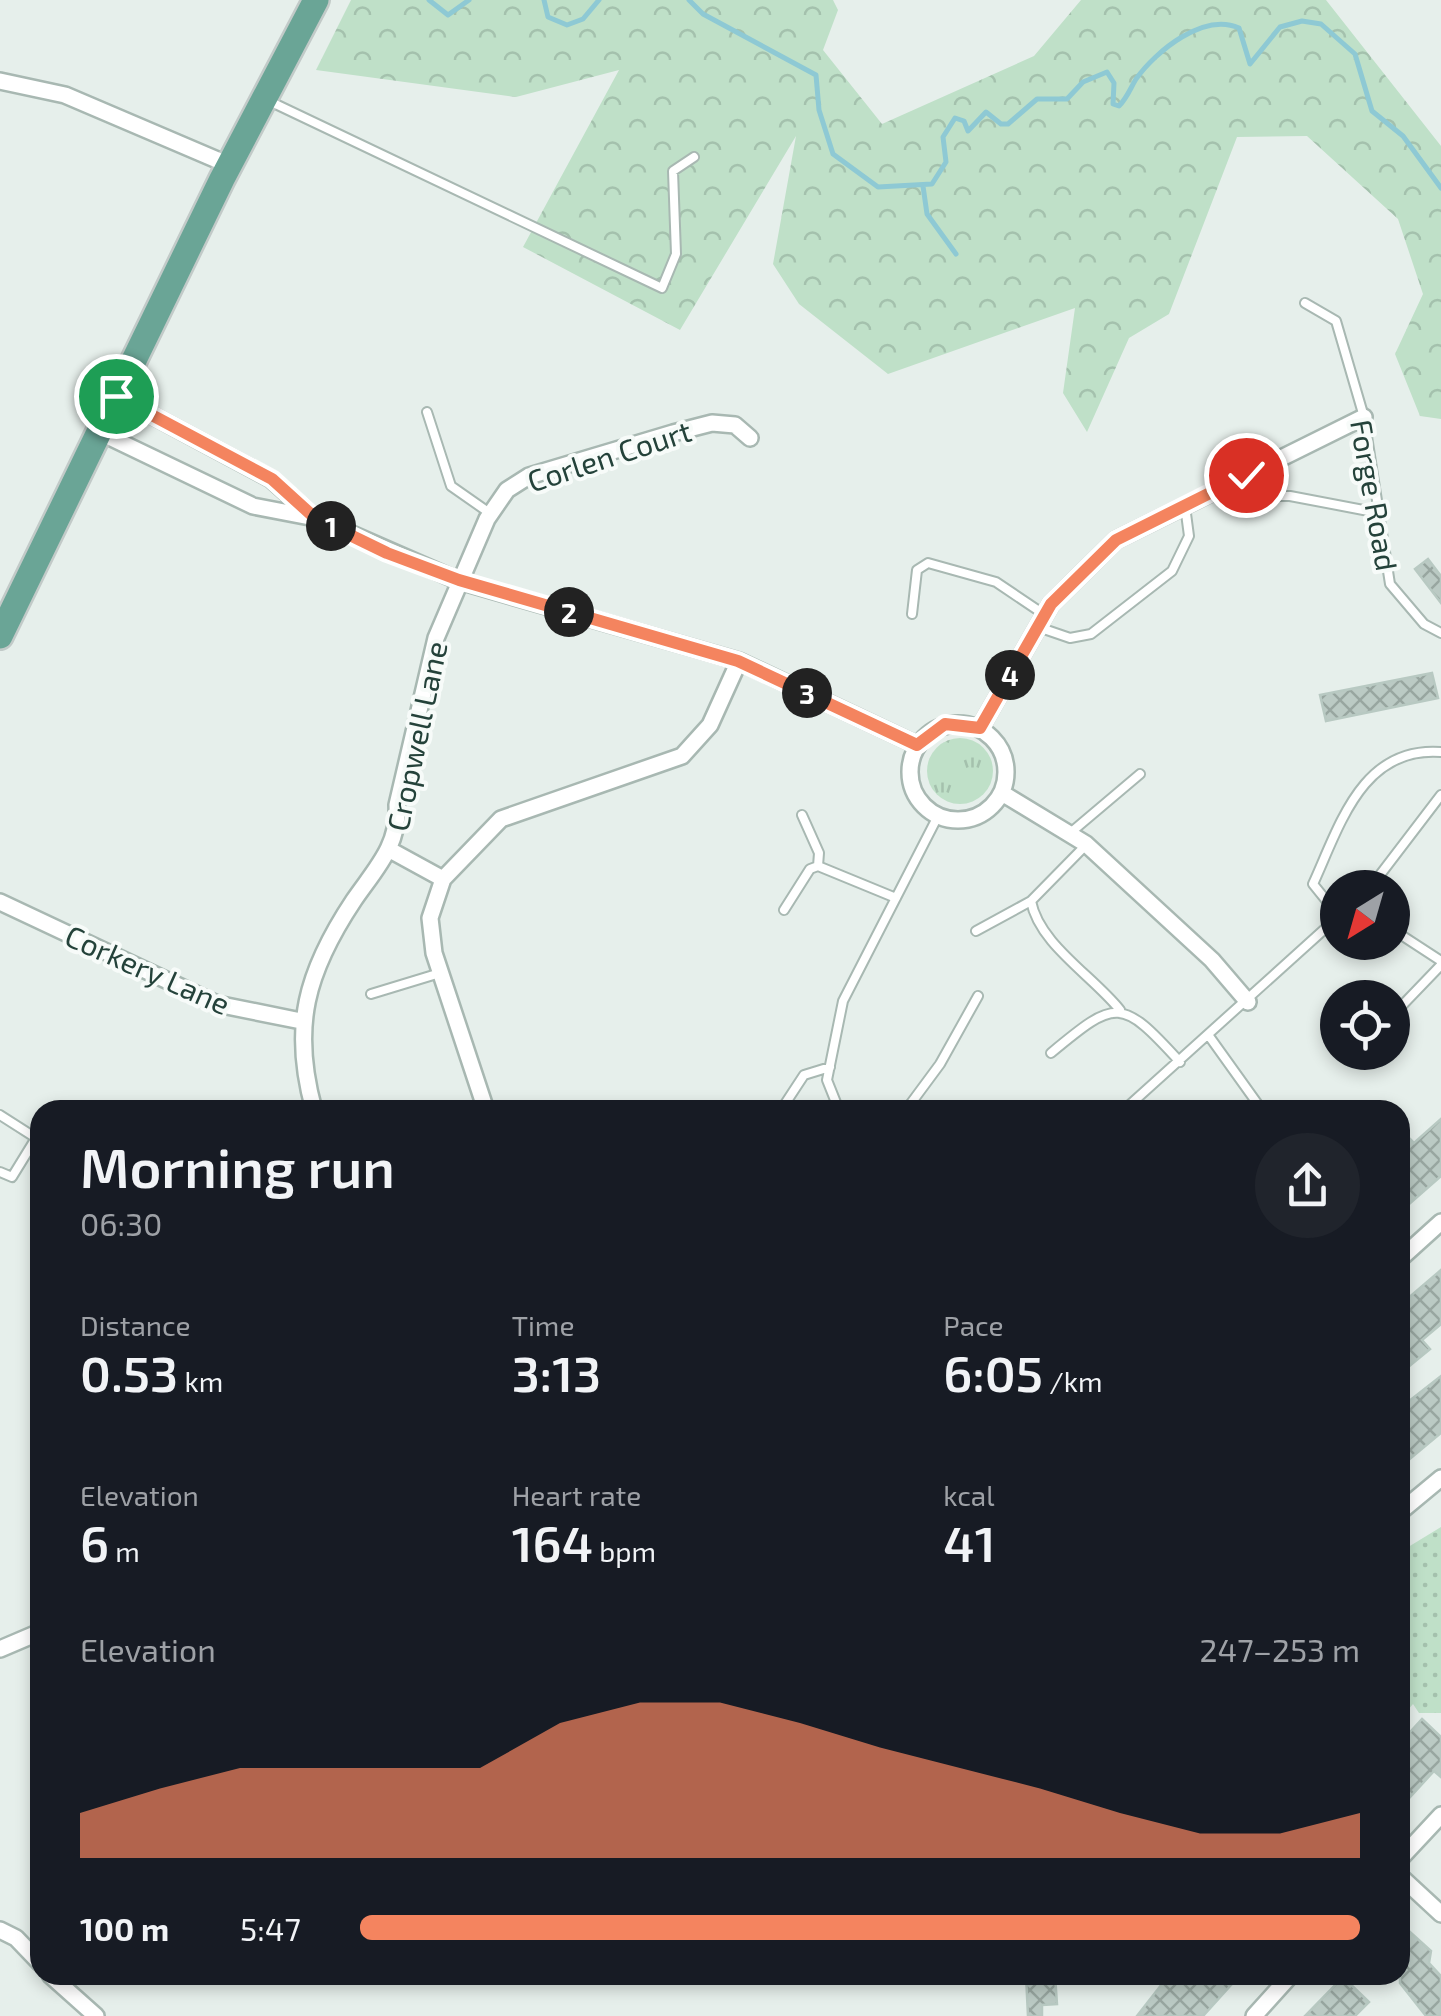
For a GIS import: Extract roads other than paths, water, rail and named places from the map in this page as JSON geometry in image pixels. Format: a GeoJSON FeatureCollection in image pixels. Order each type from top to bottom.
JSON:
{"type":"FeatureCollection","features":[{"type":"Feature","properties":{"kind":"main road"},"geometry":{"type":"LineString","coordinates":[[0,636],[229,165],[316,0]]}},
{"type":"Feature","properties":{"kind":"street"},"geometry":{"type":"LineString","coordinates":[[0,81],[65,95],[229,165]]}},
{"type":"Feature","properties":{"kind":"street"},"geometry":{"type":"LineString","coordinates":[[116,396],[272,479],[315,518]]}},
{"type":"Feature","properties":{"kind":"street"},"geometry":{"type":"LineString","coordinates":[[980,728],[1042,621],[1116,540],[1364,417]]}},
{"type":"Feature","properties":{"kind":"street","name":"Corlen Court"},"geometry":{"type":"LineString","coordinates":[[459,580],[490,514],[507,490],[529,476],[673,433],[724,422],[735,424],[750,438]]}},
{"type":"Feature","properties":{"kind":"street"},"geometry":{"type":"LineString","coordinates":[[99,432],[253,506],[315,518],[387,553],[459,580],[738,661],[917,745]]}},
{"type":"Feature","properties":{"kind":"street","name":"Cropwell Lane"},"geometry":{"type":"LineString","coordinates":[[312,1100],[300,1047],[301,1021],[316,976],[352,904],[390,850],[398,828],[397,805],[429,658],[459,580]]}},
{"type":"Feature","properties":{"kind":"street"},"geometry":{"type":"LineString","coordinates":[[483,1100],[440,973],[430,918],[443,879],[501,818],[682,756],[710,724],[738,661]]}},
{"type":"Feature","properties":{"kind":"street"},"geometry":{"type":"LineString","coordinates":[[945,724],[980,728],[999,745],[1007,769],[1002,794],[991,808],[974,818],[938,816],[921,804],[911,785],[910,764],[917,745],[945,724]]}},
{"type":"Feature","properties":{"kind":"street"},"geometry":{"type":"LineString","coordinates":[[1002,794],[1086,844],[1212,960],[1248,1002]]}},
{"type":"Feature","properties":{"kind":"street"},"geometry":{"type":"LineString","coordinates":[[390,850],[443,879]]}},
{"type":"Feature","properties":{"kind":"street","name":"Corkery Lane"},"geometry":{"type":"LineString","coordinates":[[0,902],[218,1004],[301,1021]]}},
{"type":"Feature","properties":{"kind":"street"},"geometry":{"type":"LineString","coordinates":[[1410,1250],[1441,1222]]}},
{"type":"Feature","properties":{"kind":"street"},"geometry":{"type":"LineString","coordinates":[[1410,1504],[1441,1478]]}},
{"type":"Feature","properties":{"kind":"street"},"geometry":{"type":"LineString","coordinates":[[0,1649],[30,1636]]}},
{"type":"Feature","properties":{"kind":"street"},"geometry":{"type":"LineString","coordinates":[[1410,1849],[1441,1815]]}},
{"type":"Feature","properties":{"kind":"street"},"geometry":{"type":"LineString","coordinates":[[1410,1885],[1441,1914]]}},
{"type":"Feature","properties":{"kind":"street"},"geometry":{"type":"LineString","coordinates":[[0,1930],[16,1938],[30,1953]]}},
{"type":"Feature","properties":{"kind":"street"},"geometry":{"type":"LineString","coordinates":[[61,1985],[96,2016]]}},
{"type":"Feature","properties":{"kind":"street"},"geometry":{"type":"LineString","coordinates":[[1254,2016],[1282,1985]]}},
{"type":"Feature","properties":{"kind":"lane"},"geometry":{"type":"LineString","coordinates":[[263,98],[662,288],[676,254],[673,171],[694,157]]}},
{"type":"Feature","properties":{"kind":"lane","name":"Forge Road"},"geometry":{"type":"LineString","coordinates":[[1305,303],[1336,321],[1364,417],[1390,584],[1424,624],[1441,632]]}},
{"type":"Feature","properties":{"kind":"lane"},"geometry":{"type":"LineString","coordinates":[[427,412],[451,486],[490,514]]}},
{"type":"Feature","properties":{"kind":"lane"},"geometry":{"type":"LineString","coordinates":[[1246,475],[1261,496],[1290,496],[1379,513]]}},
{"type":"Feature","properties":{"kind":"lane"},"geometry":{"type":"LineString","coordinates":[[912,614],[917,570],[928,563],[996,582],[1042,621],[1070,638],[1092,634],[1172,572],[1190,536],[1185,506]]}},
{"type":"Feature","properties":{"kind":"lane"},"geometry":{"type":"LineString","coordinates":[[1320,893],[1313,884],[1364,779],[1409,754],[1441,752]]}},
{"type":"Feature","properties":{"kind":"lane"},"geometry":{"type":"LineString","coordinates":[[1069,834],[1140,774]]}},
{"type":"Feature","properties":{"kind":"lane"},"geometry":{"type":"LineString","coordinates":[[1384,870],[1441,794]]}},
{"type":"Feature","properties":{"kind":"lane"},"geometry":{"type":"LineString","coordinates":[[802,815],[820,853],[818,866]]}},
{"type":"Feature","properties":{"kind":"lane"},"geometry":{"type":"LineString","coordinates":[[836,1100],[828,1080],[843,1001],[938,816]]}},
{"type":"Feature","properties":{"kind":"lane"},"geometry":{"type":"LineString","coordinates":[[976,932],[1031,901],[1086,844]]}},
{"type":"Feature","properties":{"kind":"lane"},"geometry":{"type":"LineString","coordinates":[[784,910],[810,869],[818,866],[896,898]]}},
{"type":"Feature","properties":{"kind":"lane"},"geometry":{"type":"LineString","coordinates":[[1031,901],[1038,923],[1120,1010],[1147,1026],[1180,1062]]}},
{"type":"Feature","properties":{"kind":"lane"},"geometry":{"type":"LineString","coordinates":[[1136,1100],[1320,933]]}},
{"type":"Feature","properties":{"kind":"lane"},"geometry":{"type":"LineString","coordinates":[[1410,941],[1441,963],[1410,997]]}},
{"type":"Feature","properties":{"kind":"lane"},"geometry":{"type":"LineString","coordinates":[[371,994],[440,973]]}},
{"type":"Feature","properties":{"kind":"lane"},"geometry":{"type":"LineString","coordinates":[[913,1100],[940,1064],[978,996]]}},
{"type":"Feature","properties":{"kind":"lane"},"geometry":{"type":"LineString","coordinates":[[1050,1053],[1098,1014],[1120,1010]]}},
{"type":"Feature","properties":{"kind":"lane"},"geometry":{"type":"LineString","coordinates":[[1209,1036],[1255,1100]]}},
{"type":"Feature","properties":{"kind":"lane"},"geometry":{"type":"LineString","coordinates":[[787,1100],[804,1074],[830,1066]]}},
{"type":"Feature","properties":{"kind":"lane"},"geometry":{"type":"LineString","coordinates":[[0,1115],[30,1134]]}},
{"type":"Feature","properties":{"kind":"lane"},"geometry":{"type":"LineString","coordinates":[[0,1172],[12,1178],[30,1148]]}},
{"type":"Feature","properties":{"kind":"waterway"},"geometry":{"type":"LineString","coordinates":[[429,0],[448,15],[469,0]]}},
{"type":"Feature","properties":{"kind":"waterway"},"geometry":{"type":"LineString","coordinates":[[544,0],[548,17],[567,25],[583,19],[599,0]]}},
{"type":"Feature","properties":{"kind":"waterway"},"geometry":{"type":"LineString","coordinates":[[689,0],[703,14],[816,75],[819,110],[833,154],[878,187],[932,184],[946,162],[943,137],[955,118],[964,121],[968,131],[986,112],[1001,124],[1008,124],[1037,99],[1067,99],[1083,82],[1107,72],[1114,83],[1113,104],[1119,106],[1156,57],[1196,30],[1225,24],[1239,28],[1250,64],[1280,27],[1302,21],[1321,24],[1355,54],[1372,111],[1403,136],[1441,188]]}},
{"type":"Feature","properties":{"kind":"waterway"},"geometry":{"type":"LineString","coordinates":[[923,186],[927,214],[956,254]]}}]}
